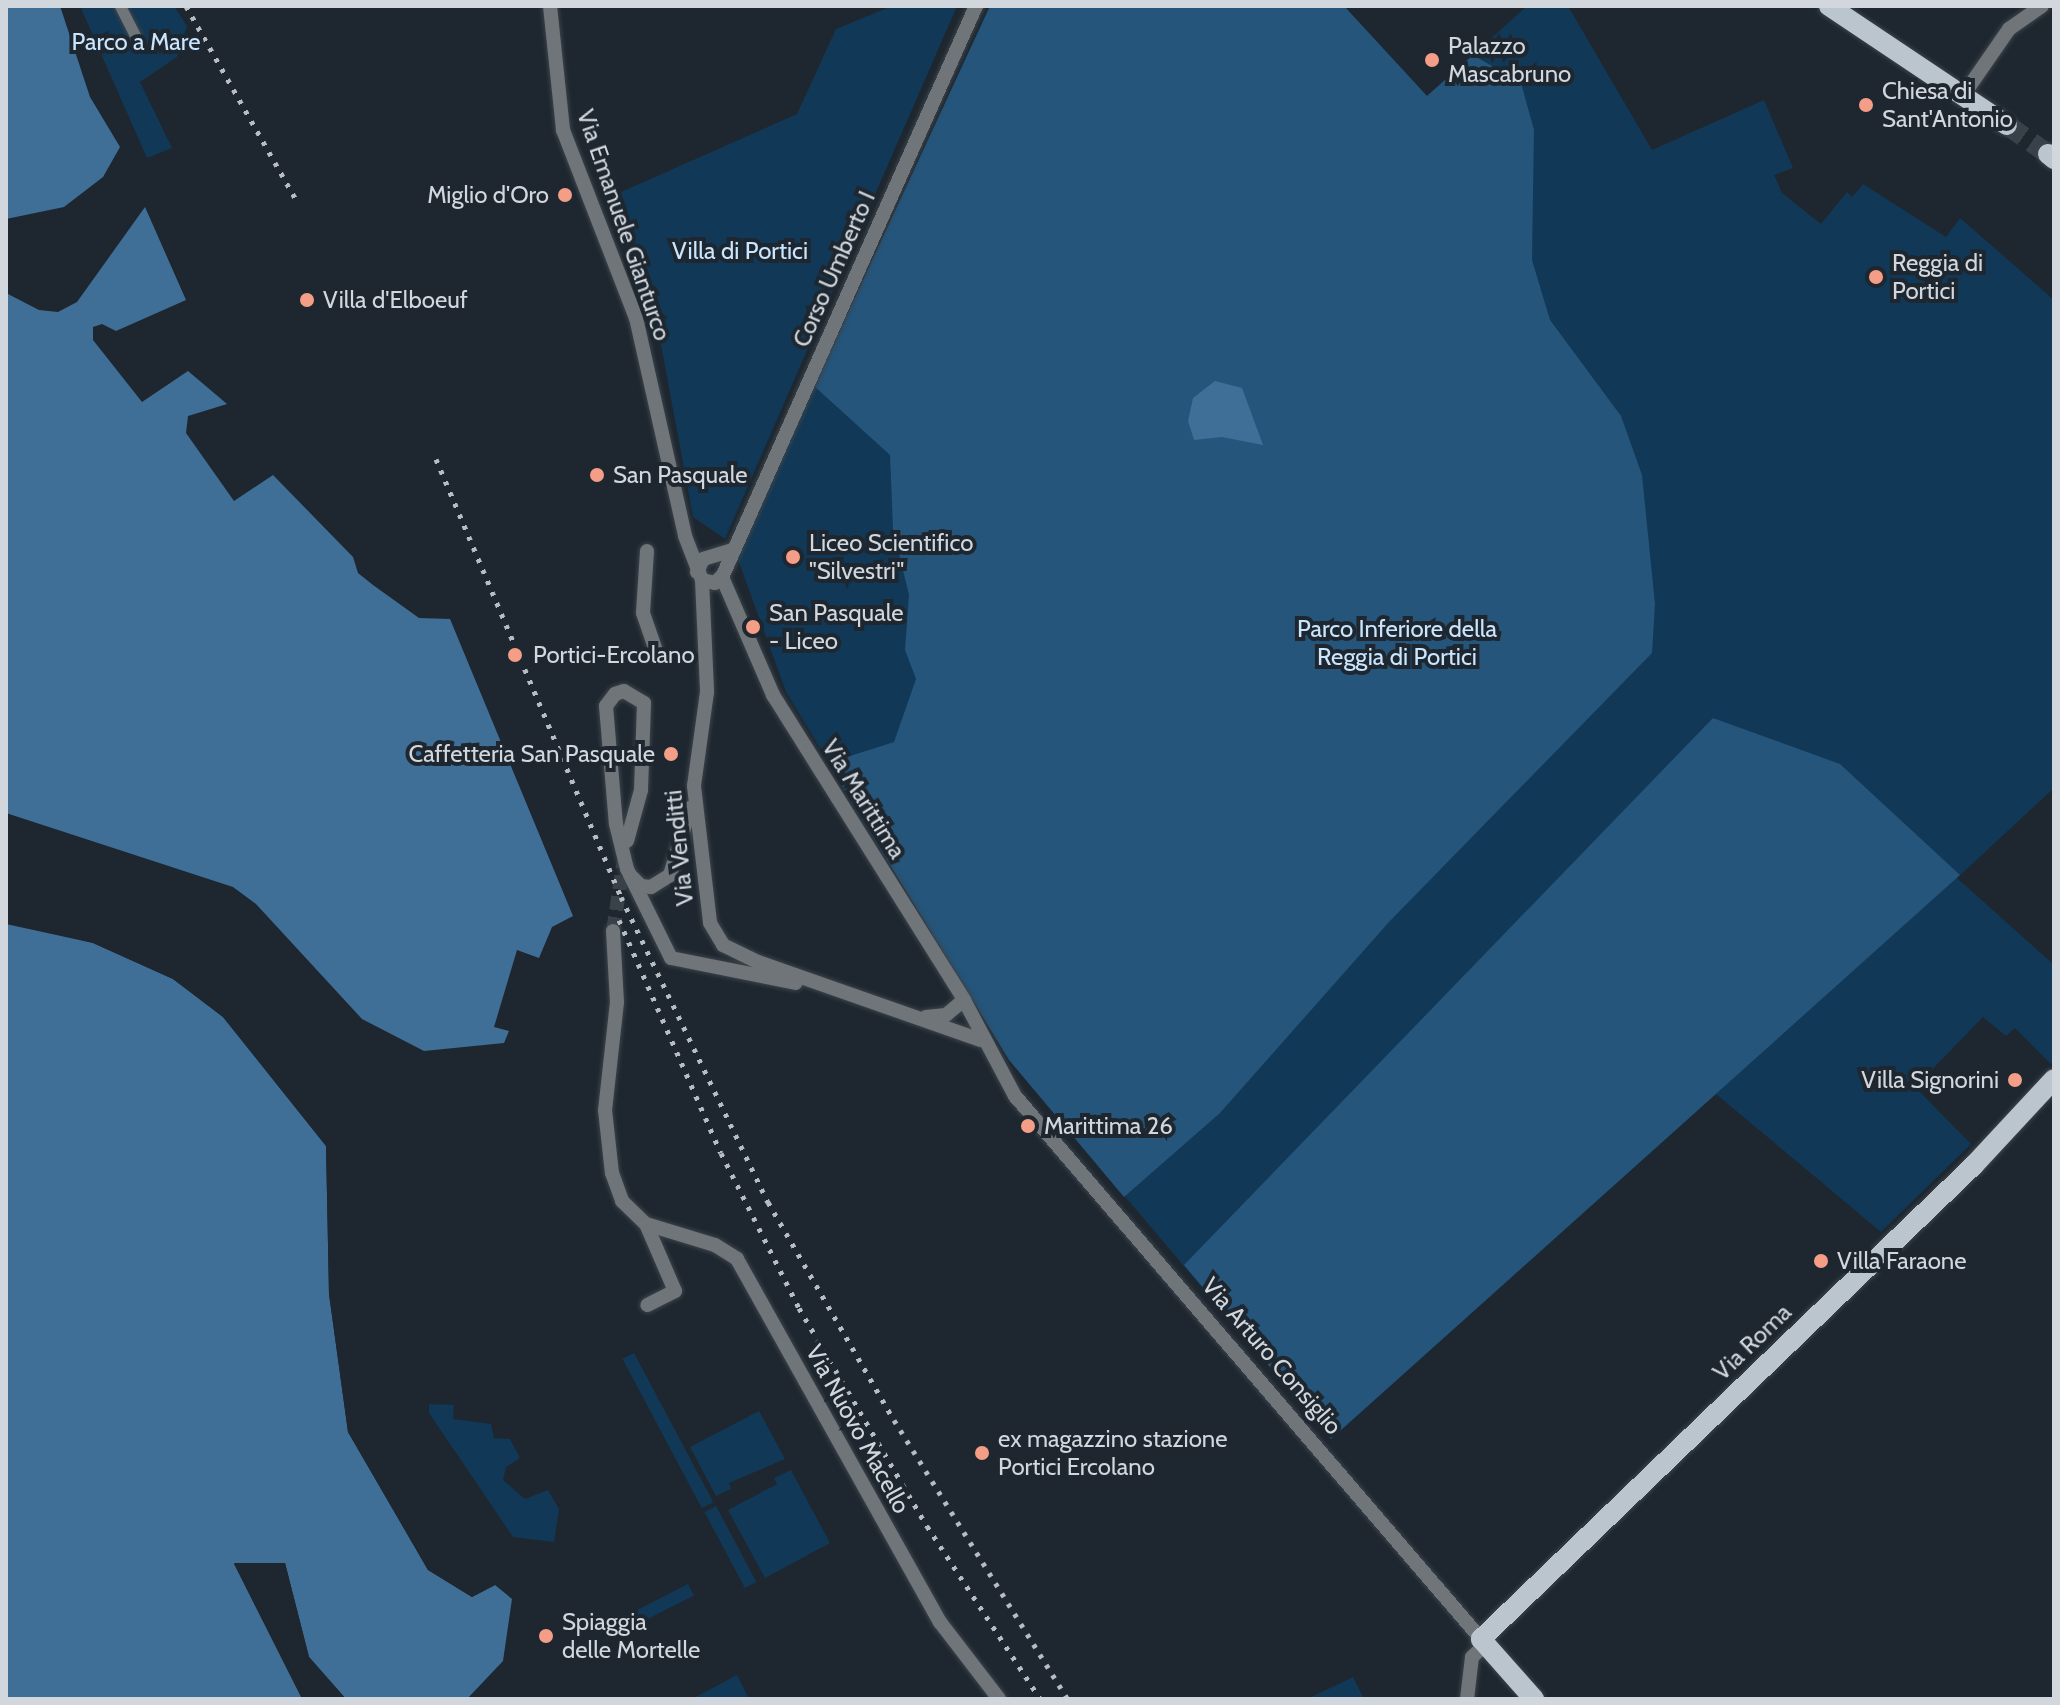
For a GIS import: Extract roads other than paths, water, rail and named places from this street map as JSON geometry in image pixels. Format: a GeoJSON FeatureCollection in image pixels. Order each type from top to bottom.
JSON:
{"type":"FeatureCollection","features":[{"type":"Feature","properties":{"kind":"main road"},"geometry":{"type":"LineString","coordinates":[[1834,7],[2007,125]]}},
{"type":"Feature","properties":{"kind":"main road","name":"Via Roma"},"geometry":{"type":"LineString","coordinates":[[1483,1642],[1974,1165],[2054,1079]]}},
{"type":"Feature","properties":{"kind":"main road","name":"Via Arturo Consiglio"},"geometry":{"type":"LineString","coordinates":[[1483,1642],[1534,1699]]}},
{"type":"Feature","properties":{"kind":"street"},"geometry":{"type":"LineString","coordinates":[[120,6],[136,37]]}},
{"type":"Feature","properties":{"kind":"street","name":"Via Emanuele Gianturco"},"geometry":{"type":"LineString","coordinates":[[550,6],[563,130],[636,318],[688,550],[704,567]]}},
{"type":"Feature","properties":{"kind":"street","name":"Corso Umberto I"},"geometry":{"type":"LineString","coordinates":[[723,573],[976,6]]}},
{"type":"Feature","properties":{"kind":"street"},"geometry":{"type":"LineString","coordinates":[[1962,97],[2009,29],[2042,6]]}},
{"type":"Feature","properties":{"kind":"street"},"geometry":{"type":"LineString","coordinates":[[723,573],[710,584],[704,567],[733,550]]}},
{"type":"Feature","properties":{"kind":"street"},"geometry":{"type":"LineString","coordinates":[[647,551],[643,613],[656,650]]}},
{"type":"Feature","properties":{"kind":"street","name":"Via Marittima"},"geometry":{"type":"LineString","coordinates":[[704,567],[723,573],[773,695],[964,1000],[981,1040]]}},
{"type":"Feature","properties":{"kind":"street","name":"Via Venditti"},"geometry":{"type":"LineString","coordinates":[[704,567],[707,692],[694,786],[698,843],[710,923],[723,945],[981,1040]]}},
{"type":"Feature","properties":{"kind":"street"},"geometry":{"type":"LineString","coordinates":[[627,841],[641,790],[644,703],[624,691],[610,698],[605,723],[609,783],[627,869],[671,958],[859,997]]}},
{"type":"Feature","properties":{"kind":"street"},"geometry":{"type":"LineString","coordinates":[[627,869],[641,886],[661,884],[683,840],[694,786]]}},
{"type":"Feature","properties":{"kind":"street"},"geometry":{"type":"LineString","coordinates":[[683,840],[688,836],[698,843]]}},
{"type":"Feature","properties":{"kind":"street"},"geometry":{"type":"LineString","coordinates":[[613,931],[617,1002],[605,1110],[612,1173],[622,1201],[646,1224],[675,1291],[647,1305]]}},
{"type":"Feature","properties":{"kind":"street"},"geometry":{"type":"LineString","coordinates":[[923,1018],[946,1015],[964,1000]]}},
{"type":"Feature","properties":{"kind":"street","name":"Via Arturo Consiglio"},"geometry":{"type":"LineString","coordinates":[[981,1040],[1015,1096],[1483,1642]]}},
{"type":"Feature","properties":{"kind":"street","name":"Via Nuovo Macello"},"geometry":{"type":"LineString","coordinates":[[646,1224],[701,1239],[737,1259],[940,1622],[999,1699]]}},
{"type":"Feature","properties":{"kind":"street"},"geometry":{"type":"LineString","coordinates":[[1467,1699],[1472,1657],[1483,1642]]}},
{"type":"Feature","properties":{"kind":"tunnel"},"geometry":{"type":"LineString","coordinates":[[2007,125],[2048,154]]}},
{"type":"Feature","properties":{"kind":"tunnel"},"geometry":{"type":"LineString","coordinates":[[613,931],[625,853]]}},
{"type":"Feature","properties":{"kind":"railway"},"geometry":{"type":"LineString","coordinates":[[186,6],[297,201]]}},
{"type":"Feature","properties":{"kind":"railway"},"geometry":{"type":"LineString","coordinates":[[436,459],[621,897],[768,1202],[894,1420],[1068,1699]]}},
{"type":"Feature","properties":{"kind":"railway"},"geometry":{"type":"LineString","coordinates":[[619,920],[721,1153],[799,1308],[927,1526],[1040,1699]]}},
{"type":"Feature","properties":{"kind":"place","name":"Palazzo Mascabruno"},"geometry":{"type":"Point","coordinates":[1432,60]}},
{"type":"Feature","properties":{"kind":"place","name":"Chiesa di Sant'Antonio"},"geometry":{"type":"Point","coordinates":[1866,105]}},
{"type":"Feature","properties":{"kind":"place","name":"Miglio d'Oro"},"geometry":{"type":"Point","coordinates":[565,195]}},
{"type":"Feature","properties":{"kind":"place","name":"Reggia di Portici"},"geometry":{"type":"Point","coordinates":[1876,277]}},
{"type":"Feature","properties":{"kind":"place","name":"Villa d'Elboeuf"},"geometry":{"type":"Point","coordinates":[307,300]}},
{"type":"Feature","properties":{"kind":"place","name":"San Pasquale"},"geometry":{"type":"Point","coordinates":[597,475]}},
{"type":"Feature","properties":{"kind":"place","name":"Liceo Scientifico \"Silvestri\""},"geometry":{"type":"Point","coordinates":[793,557]}},
{"type":"Feature","properties":{"kind":"place","name":"San Pasquale - Liceo"},"geometry":{"type":"Point","coordinates":[753,627]}},
{"type":"Feature","properties":{"kind":"place","name":"Portici-Ercolano"},"geometry":{"type":"Point","coordinates":[515,655]}},
{"type":"Feature","properties":{"kind":"place","name":"Caffetteria San Pasquale"},"geometry":{"type":"Point","coordinates":[671,754]}},
{"type":"Feature","properties":{"kind":"place","name":"Villa Signorini"},"geometry":{"type":"Point","coordinates":[2015,1080]}},
{"type":"Feature","properties":{"kind":"place","name":"Marittima 26"},"geometry":{"type":"Point","coordinates":[1028,1126]}},
{"type":"Feature","properties":{"kind":"place","name":"Villa Faraone"},"geometry":{"type":"Point","coordinates":[1821,1261]}},
{"type":"Feature","properties":{"kind":"place","name":"ex magazzino stazione Portici Ercolano"},"geometry":{"type":"Point","coordinates":[982,1453]}},
{"type":"Feature","properties":{"kind":"place","name":"Spiaggia delle Mortelle"},"geometry":{"type":"Point","coordinates":[546,1636]}},
{"type":"Feature","properties":{"kind":"park label","name":"Parco a Mare"},"geometry":{"type":"Point","coordinates":[136,42]}},
{"type":"Feature","properties":{"kind":"park label","name":"Villa di Portici"},"geometry":{"type":"Point","coordinates":[740,251]}},
{"type":"Feature","properties":{"kind":"park label","name":"Parco Inferiore della Reggia di Portici"},"geometry":{"type":"Point","coordinates":[1397,643]}}]}
